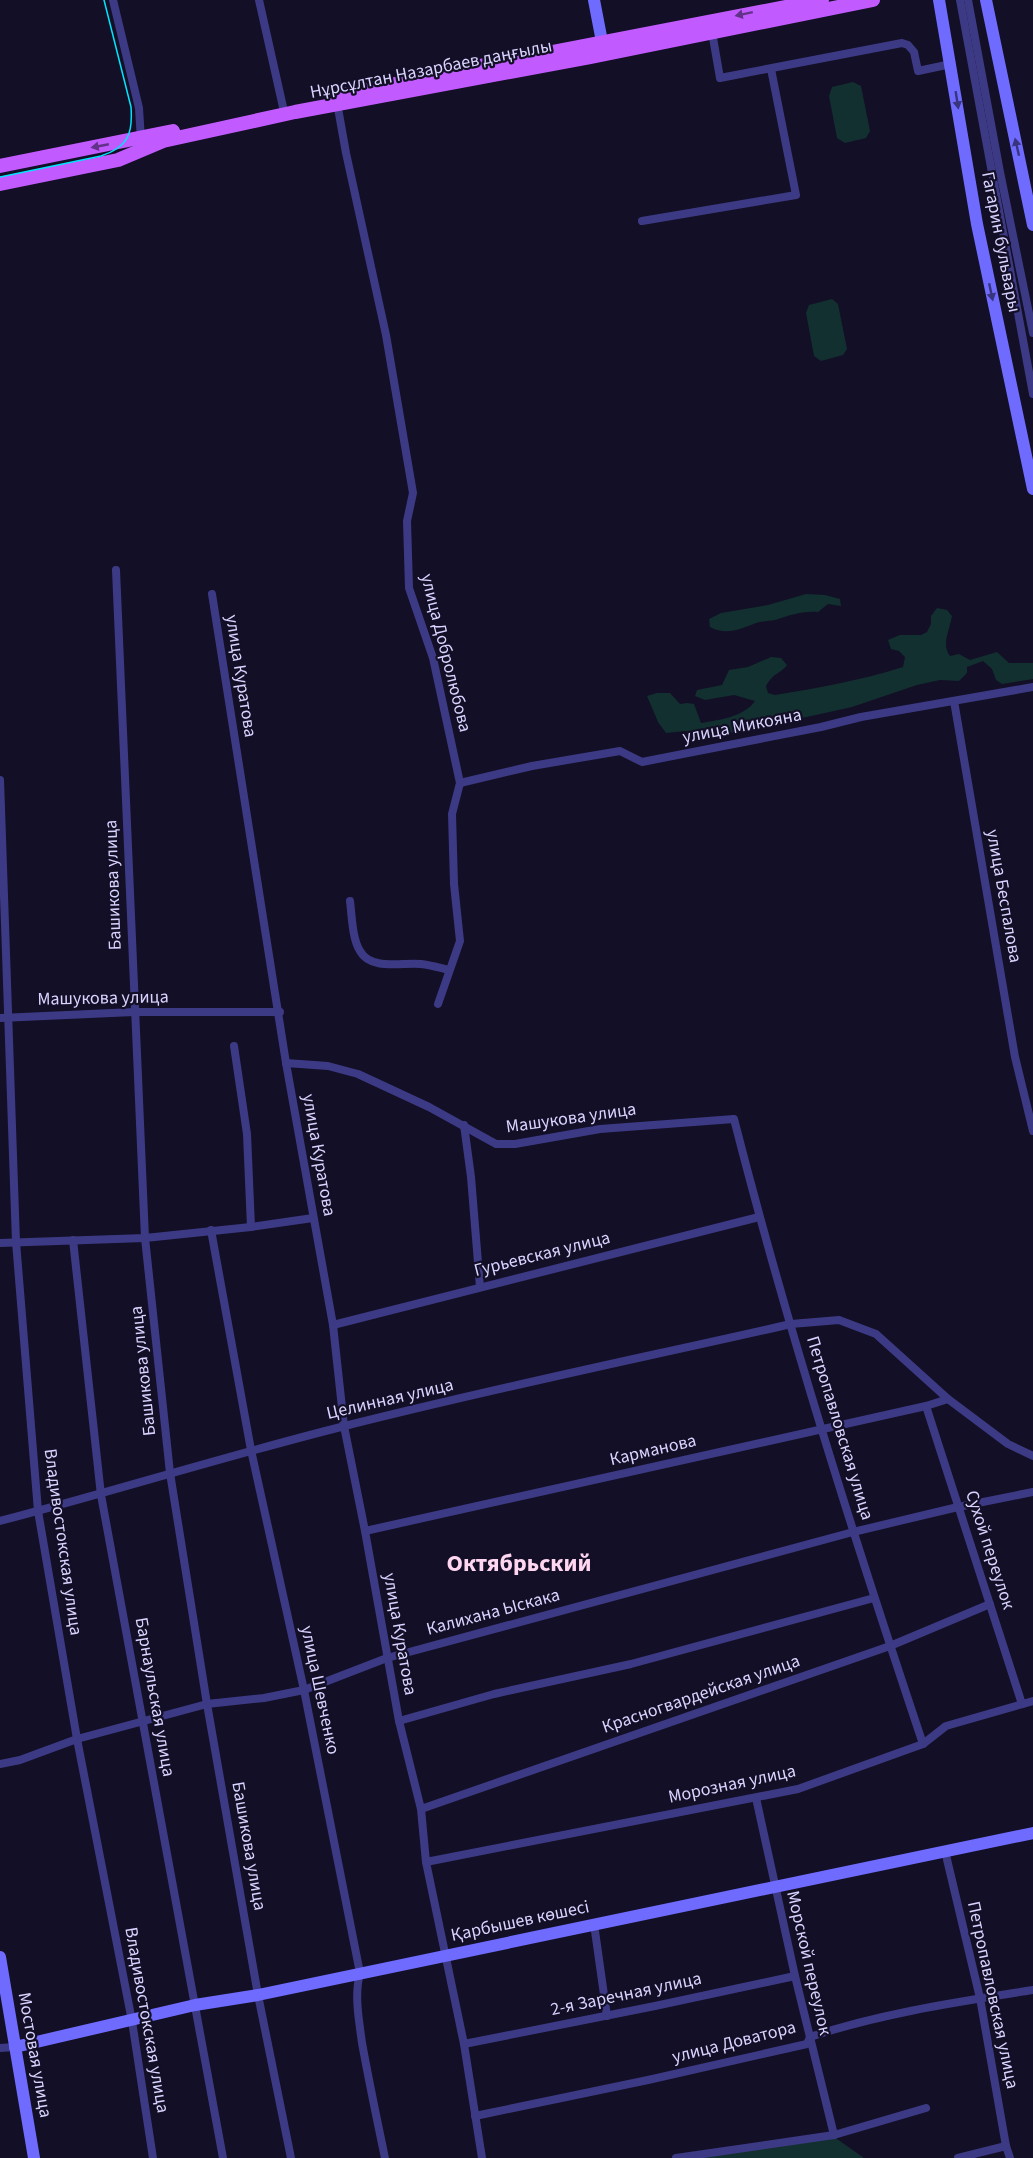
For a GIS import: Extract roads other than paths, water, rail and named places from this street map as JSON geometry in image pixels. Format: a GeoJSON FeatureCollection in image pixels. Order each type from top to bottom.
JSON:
{"type":"FeatureCollection","features":[{"type":"Feature","properties":{"kind":"main road"},"geometry":{"type":"LineString","coordinates":[[594,0],[604,49]]}},
{"type":"Feature","properties":{"kind":"main road","name":"Нұрсұлтан Назарбаев даңғылы"},"geometry":{"type":"LineString","coordinates":[[0,166],[117,143],[172,139],[337,101],[604,49],[822,0]]}},
{"type":"Feature","properties":{"kind":"main road","name":"Нұрсұлтан Назарбаев даңғылы"},"geometry":{"type":"LineString","coordinates":[[604,49],[712,32],[873,0]]}},
{"type":"Feature","properties":{"kind":"main road","name":"Гагарин бульвары"},"geometry":{"type":"LineString","coordinates":[[941,0],[977,224],[1033,489]]}},
{"type":"Feature","properties":{"kind":"main road","name":"Гагарин бульвары"},"geometry":{"type":"LineString","coordinates":[[986,0],[1033,225]]}},
{"type":"Feature","properties":{"kind":"main road","name":"Нұрсұлтан Назарбаев даңғылы"},"geometry":{"type":"LineString","coordinates":[[0,184],[118,160],[141,143],[162,133],[283,107],[337,101]]}},
{"type":"Feature","properties":{"kind":"main road","name":"Қарбышев көшесі"},"geometry":{"type":"LineString","coordinates":[[15,2047],[195,2005],[258,1995],[1033,1833]]}},
{"type":"Feature","properties":{"kind":"main road","name":"Мостовая улица"},"geometry":{"type":"LineString","coordinates":[[0,1957],[34,2158]]}},
{"type":"Feature","properties":{"kind":"street"},"geometry":{"type":"LineString","coordinates":[[113,0],[139,108],[141,143]]}},
{"type":"Feature","properties":{"kind":"street"},"geometry":{"type":"LineString","coordinates":[[259,0],[283,107]]}},
{"type":"Feature","properties":{"kind":"street"},"geometry":{"type":"LineString","coordinates":[[960,0],[1029,349],[1033,394]]}},
{"type":"Feature","properties":{"kind":"street"},"geometry":{"type":"LineString","coordinates":[[968,0],[1033,333]]}},
{"type":"Feature","properties":{"kind":"street"},"geometry":{"type":"LineString","coordinates":[[712,32],[720,78],[902,44],[908,45],[914,52],[918,71],[951,64]]}},
{"type":"Feature","properties":{"kind":"street"},"geometry":{"type":"LineString","coordinates":[[642,221],[796,195],[771,69]]}},
{"type":"Feature","properties":{"kind":"street","name":"улица Добролюбова"},"geometry":{"type":"LineString","coordinates":[[337,101],[346,153],[386,334],[413,493],[407,521],[409,588],[433,658],[459,783],[452,814],[454,884],[460,941],[438,1004]]}},
{"type":"Feature","properties":{"kind":"street","name":"Башикова улица"},"geometry":{"type":"LineString","coordinates":[[116,570],[145,1238],[170,1473],[207,1704],[258,1995],[291,2158]]}},
{"type":"Feature","properties":{"kind":"street","name":"улица Куратова"},"geometry":{"type":"LineString","coordinates":[[212,594],[246,818],[280,1012],[286,1063],[333,1325],[344,1426],[366,1532],[399,1721],[421,1809],[426,1862],[464,2044],[482,2158]]}},
{"type":"Feature","properties":{"kind":"street","name":"улица Микояна"},"geometry":{"type":"LineString","coordinates":[[459,783],[532,766],[620,751],[642,762],[821,728],[861,717],[1033,687]]}},
{"type":"Feature","properties":{"kind":"street","name":"улица Беспалова"},"geometry":{"type":"LineString","coordinates":[[954,701],[1015,1057],[1033,1131]]}},
{"type":"Feature","properties":{"kind":"street","name":"Владивостокская улица"},"geometry":{"type":"LineString","coordinates":[[0,780],[5,1017],[16,1242],[38,1511],[77,1739],[132,2021],[153,2158]]}},
{"type":"Feature","properties":{"kind":"street"},"geometry":{"type":"LineString","coordinates":[[350,901],[360,953],[373,962],[421,964],[449,970]]}},
{"type":"Feature","properties":{"kind":"street","name":"Машукова улица"},"geometry":{"type":"LineString","coordinates":[[5,1017],[134,1012],[280,1012]]}},
{"type":"Feature","properties":{"kind":"street"},"geometry":{"type":"LineString","coordinates":[[234,1046],[246,1134],[250,1227]]}},
{"type":"Feature","properties":{"kind":"street","name":"Машукова улица"},"geometry":{"type":"LineString","coordinates":[[286,1063],[328,1066],[358,1074],[399,1091],[496,1144],[515,1144],[600,1129],[734,1119]]}},
{"type":"Feature","properties":{"kind":"street","name":"Петропавловская улица"},"geometry":{"type":"LineString","coordinates":[[734,1119],[759,1216],[853,1532],[923,1744]]}},
{"type":"Feature","properties":{"kind":"street"},"geometry":{"type":"LineString","coordinates":[[464,1125],[471,1177],[480,1287]]}},
{"type":"Feature","properties":{"kind":"street","name":"Гурьевская улица"},"geometry":{"type":"LineString","coordinates":[[333,1325],[759,1216]]}},
{"type":"Feature","properties":{"kind":"street"},"geometry":{"type":"LineString","coordinates":[[0,1243],[145,1238],[314,1218]]}},
{"type":"Feature","properties":{"kind":"street","name":"улица Шевченко"},"geometry":{"type":"LineString","coordinates":[[211,1230],[251,1450],[304,1690],[360,1973],[357,1982],[358,2014],[367,2072],[385,2158]]}},
{"type":"Feature","properties":{"kind":"street","name":"Барнаульская улица"},"geometry":{"type":"LineString","coordinates":[[73,1240],[100,1495],[223,2158]]}},
{"type":"Feature","properties":{"kind":"street","name":"Целинная улица"},"geometry":{"type":"LineString","coordinates":[[0,1521],[344,1426],[792,1324],[839,1320],[876,1334],[948,1399],[1008,1444],[1033,1456]]}},
{"type":"Feature","properties":{"kind":"street","name":"Карманова"},"geometry":{"type":"LineString","coordinates":[[366,1532],[926,1406],[948,1399]]}},
{"type":"Feature","properties":{"kind":"street","name":"Сухой переулок"},"geometry":{"type":"LineString","coordinates":[[926,1406],[1022,1704]]}},
{"type":"Feature","properties":{"kind":"street","name":"Калихана Ыскака"},"geometry":{"type":"LineString","coordinates":[[0,1764],[20,1760],[77,1739],[207,1704],[264,1698],[304,1690],[387,1658],[853,1532],[1033,1492]]}},
{"type":"Feature","properties":{"kind":"street","name":"улица Куратова"},"geometry":{"type":"LineString","coordinates":[[399,1721],[494,1694],[631,1664],[874,1599]]}},
{"type":"Feature","properties":{"kind":"street","name":"Красногвардейская улица"},"geometry":{"type":"LineString","coordinates":[[421,1809],[890,1646],[990,1604]]}},
{"type":"Feature","properties":{"kind":"street","name":"Морозная улица"},"geometry":{"type":"LineString","coordinates":[[426,1862],[798,1789],[923,1744],[946,1726],[1033,1701]]}},
{"type":"Feature","properties":{"kind":"street","name":"Морской переулок"},"geometry":{"type":"LineString","coordinates":[[756,1798],[795,1976],[834,2135]]}},
{"type":"Feature","properties":{"kind":"street","name":"Петропавловская улица"},"geometry":{"type":"LineString","coordinates":[[945,1851],[980,1998],[1010,2158]]}},
{"type":"Feature","properties":{"kind":"street"},"geometry":{"type":"LineString","coordinates":[[594,1924],[607,2016]]}},
{"type":"Feature","properties":{"kind":"street","name":"2-я Заречная улица"},"geometry":{"type":"LineString","coordinates":[[464,2044],[795,1976]]}},
{"type":"Feature","properties":{"kind":"street","name":"улица Доватора"},"geometry":{"type":"LineString","coordinates":[[475,2116],[807,2044],[810,2037],[858,2022],[1033,1990]]}},
{"type":"Feature","properties":{"kind":"street"},"geometry":{"type":"LineString","coordinates":[[0,2048],[15,2047]]}},
{"type":"Feature","properties":{"kind":"street"},"geometry":{"type":"LineString","coordinates":[[676,2158],[834,2135],[926,2108]]}},
{"type":"Feature","properties":{"kind":"street"},"geometry":{"type":"LineString","coordinates":[[958,2158],[1006,2146]]}},
{"type":"Feature","properties":{"kind":"tram line"},"geometry":{"type":"LineString","coordinates":[[0,177],[101,156],[123,144],[127,138],[131,125],[131,107],[104,0]]}},
{"type":"Feature","properties":{"kind":"district","name":"Октябрьский"},"geometry":{"type":"Point","coordinates":[519,1563]}}]}
